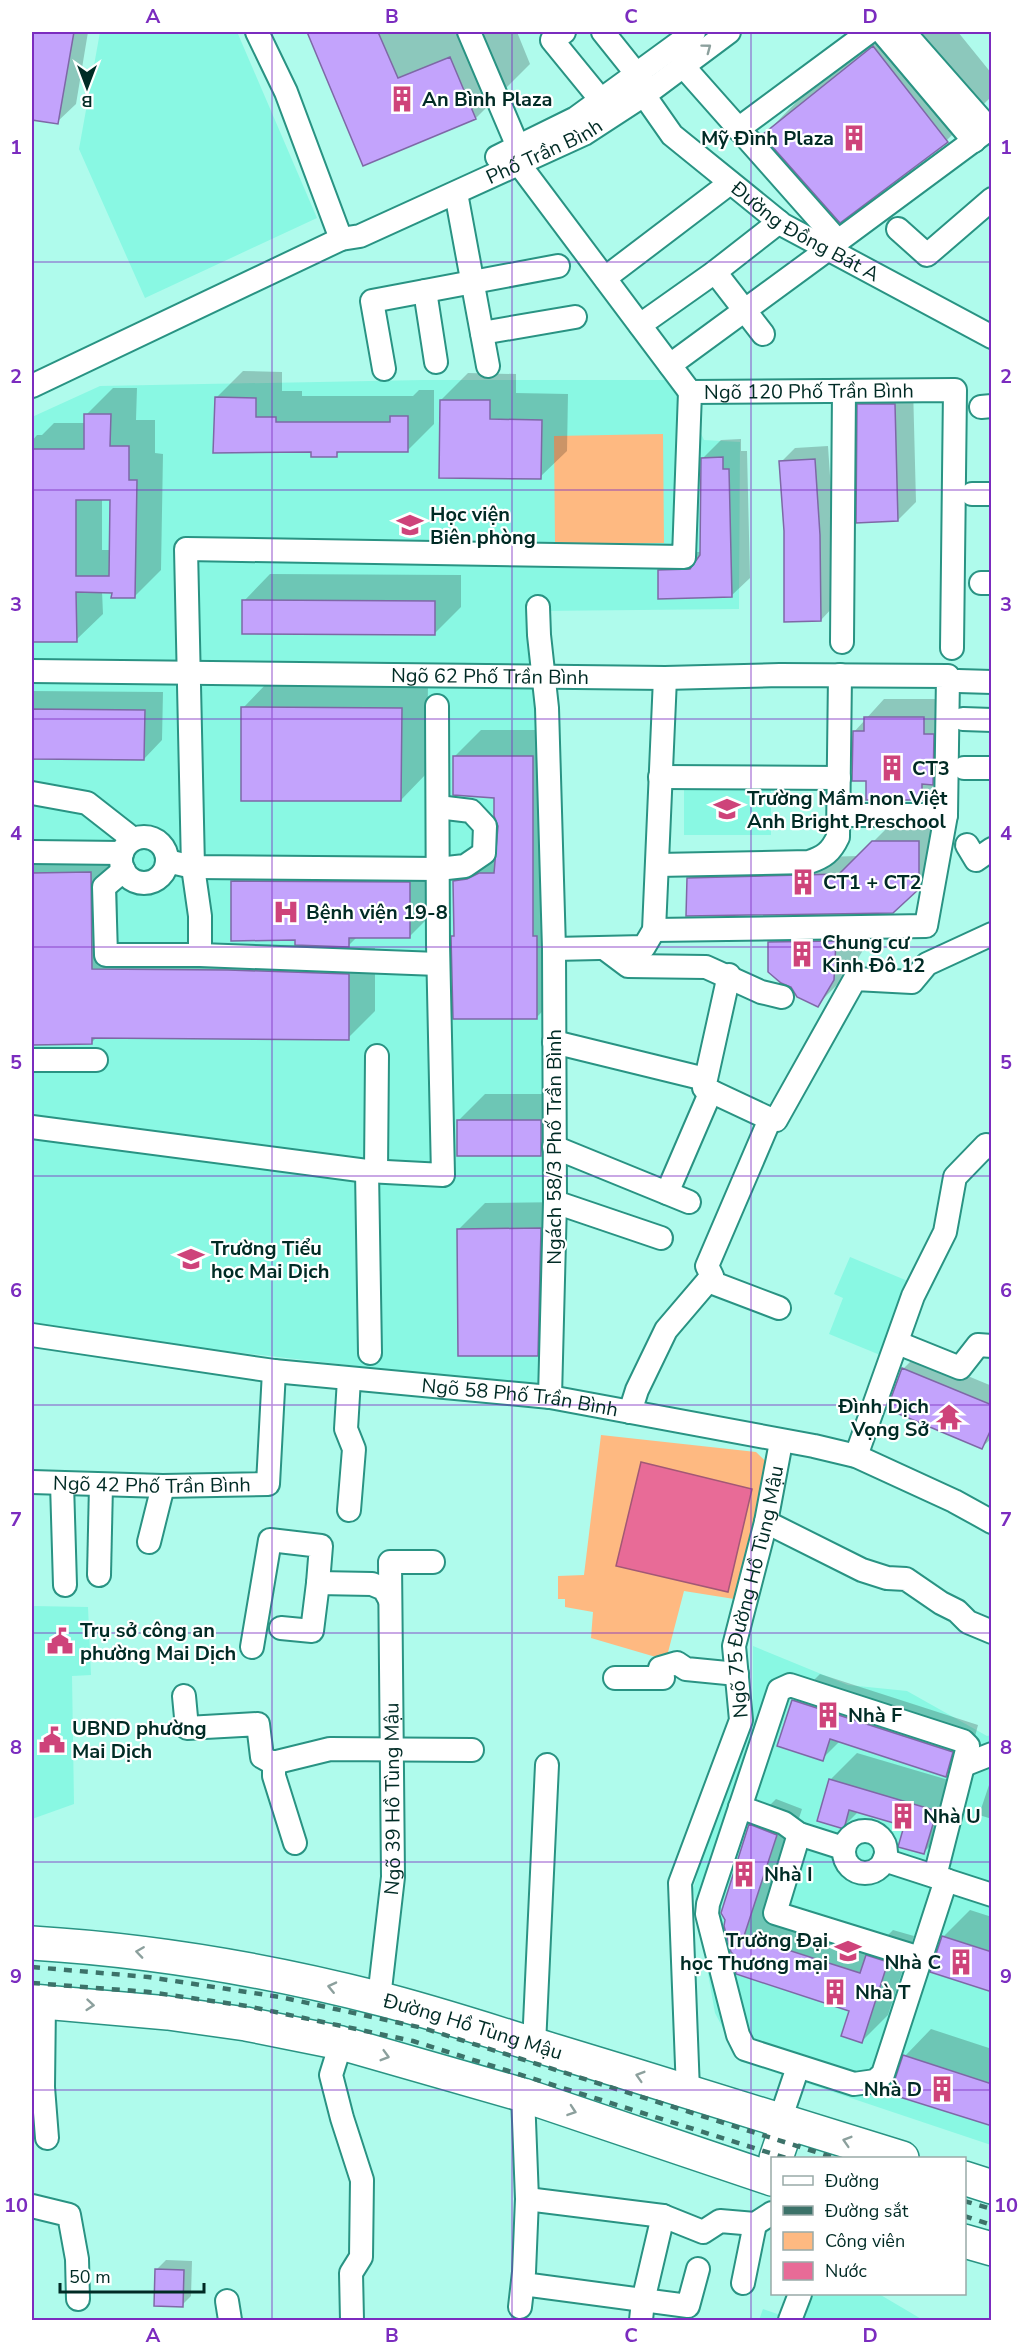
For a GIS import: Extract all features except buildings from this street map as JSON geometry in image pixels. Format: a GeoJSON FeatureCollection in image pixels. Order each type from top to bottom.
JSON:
{"type":"FeatureCollection","features":[{"type":"Feature","properties":{"kind":"highway","name":"Đường Hồ Tùng Mậu"},"geometry":{"type":"LineString","coordinates":[[32,1943],[104,1947],[204,1962],[308,1981],[379,1998],[688,2091],[893,2157]]}},
{"type":"Feature","properties":{"kind":"highway"},"geometry":{"type":"LineString","coordinates":[[38,2001],[168,2013],[246,2024],[341,2043],[523,2095],[771,2170]]}},
{"type":"Feature","properties":{"kind":"highway"},"geometry":{"type":"LineString","coordinates":[[776,2157],[784,2121]]}},
{"type":"Feature","properties":{"kind":"highway"},"geometry":{"type":"LineString","coordinates":[[966,2179],[992,2187]]}},
{"type":"Feature","properties":{"kind":"highway"},"geometry":{"type":"LineString","coordinates":[[966,2242],[992,2249]]}},
{"type":"Feature","properties":{"kind":"street"},"geometry":{"type":"LineString","coordinates":[[257,32],[286,92],[341,239]]}},
{"type":"Feature","properties":{"kind":"street","name":"Ngõ 120 Phố Trần Bình"},"geometry":{"type":"LineString","coordinates":[[469,32],[519,155],[605,278],[690,392],[955,390],[952,648]]}},
{"type":"Feature","properties":{"kind":"street"},"geometry":{"type":"LineString","coordinates":[[564,32],[552,40],[602,100]]}},
{"type":"Feature","properties":{"kind":"street","name":"Đường Đồng Bát A"},"geometry":{"type":"LineString","coordinates":[[603,32],[644,87],[672,135],[779,222],[827,250],[992,337]]}},
{"type":"Feature","properties":{"kind":"street","name":"Phố Trần Bình"},"geometry":{"type":"LineString","coordinates":[[341,239],[353,223],[519,155],[584,134],[644,87],[694,32]]}},
{"type":"Feature","properties":{"kind":"street","name":"Phố Trần Bình"},"geometry":{"type":"LineString","coordinates":[[32,386],[341,239],[360,236],[456,193],[602,100],[644,87],[683,66],[729,32]]}},
{"type":"Feature","properties":{"kind":"street"},"geometry":{"type":"LineString","coordinates":[[738,129],[869,32]]}},
{"type":"Feature","properties":{"kind":"street"},"geometry":{"type":"LineString","coordinates":[[882,32],[986,132]]}},
{"type":"Feature","properties":{"kind":"street"},"geometry":{"type":"LineString","coordinates":[[904,32],[986,132]]}},
{"type":"Feature","properties":{"kind":"street"},"geometry":{"type":"LineString","coordinates":[[683,66],[838,241],[986,132]]}},
{"type":"Feature","properties":{"kind":"street"},"geometry":{"type":"LineString","coordinates":[[605,278],[730,183]]}},
{"type":"Feature","properties":{"kind":"street"},"geometry":{"type":"LineString","coordinates":[[456,193],[488,366]]}},
{"type":"Feature","properties":{"kind":"street"},"geometry":{"type":"LineString","coordinates":[[898,229],[927,255],[992,199]]}},
{"type":"Feature","properties":{"kind":"street"},"geometry":{"type":"LineString","coordinates":[[640,325],[715,272],[779,222]]}},
{"type":"Feature","properties":{"kind":"street"},"geometry":{"type":"LineString","coordinates":[[670,365],[827,250]]}},
{"type":"Feature","properties":{"kind":"street"},"geometry":{"type":"LineString","coordinates":[[384,369],[372,301],[558,266]]}},
{"type":"Feature","properties":{"kind":"street"},"geometry":{"type":"LineString","coordinates":[[715,272],[763,334]]}},
{"type":"Feature","properties":{"kind":"street"},"geometry":{"type":"LineString","coordinates":[[425,291],[436,363]]}},
{"type":"Feature","properties":{"kind":"street"},"geometry":{"type":"LineString","coordinates":[[482,333],[575,317]]}},
{"type":"Feature","properties":{"kind":"street"},"geometry":{"type":"LineString","coordinates":[[842,642],[844,391]]}},
{"type":"Feature","properties":{"kind":"street"},"geometry":{"type":"LineString","coordinates":[[200,955],[200,916],[193,867],[186,549],[684,557],[690,392]]}},
{"type":"Feature","properties":{"kind":"street","name":"Ngách 58/3 Phố Trần Bình"},"geometry":{"type":"LineString","coordinates":[[538,607],[544,676],[554,949],[555,1202],[550,1397]]}},
{"type":"Feature","properties":{"kind":"street","name":"Ngõ 62 Phố Trần Bình"},"geometry":{"type":"LineString","coordinates":[[32,671],[665,678],[840,675],[992,682]]}},
{"type":"Feature","properties":{"kind":"street"},"geometry":{"type":"LineString","coordinates":[[657,865],[808,862],[823,857],[833,848],[838,837],[840,675]]}},
{"type":"Feature","properties":{"kind":"street"},"geometry":{"type":"LineString","coordinates":[[554,949],[644,947],[654,930],[665,678]]}},
{"type":"Feature","properties":{"kind":"street"},"geometry":{"type":"LineString","coordinates":[[654,930],[926,926],[946,815],[953,679]]}},
{"type":"Feature","properties":{"kind":"street"},"geometry":{"type":"LineString","coordinates":[[32,1127],[371,1171],[443,1175],[438,964],[438,706]]}},
{"type":"Feature","properties":{"kind":"street"},"geometry":{"type":"LineString","coordinates":[[963,719],[992,720]]}},
{"type":"Feature","properties":{"kind":"street"},"geometry":{"type":"LineString","coordinates":[[964,768],[992,768]]}},
{"type":"Feature","properties":{"kind":"street"},"geometry":{"type":"LineString","coordinates":[[660,777],[838,778]]}},
{"type":"Feature","properties":{"kind":"street"},"geometry":{"type":"LineString","coordinates":[[32,793],[87,803],[126,854],[135,881],[149,882],[162,875],[167,861],[164,848],[154,838],[147,837],[126,854],[104,887],[106,955],[200,955],[438,964]]}},
{"type":"Feature","properties":{"kind":"street"},"geometry":{"type":"LineString","coordinates":[[167,861],[193,867],[438,869],[465,866],[484,853],[485,826],[471,811],[438,807]]}},
{"type":"Feature","properties":{"kind":"street"},"geometry":{"type":"LineString","coordinates":[[838,815],[946,815]]}},
{"type":"Feature","properties":{"kind":"street"},"geometry":{"type":"LineString","coordinates":[[968,845],[976,860],[992,849]]}},
{"type":"Feature","properties":{"kind":"street"},"geometry":{"type":"LineString","coordinates":[[32,852],[126,854]]}},
{"type":"Feature","properties":{"kind":"street"},"geometry":{"type":"LineString","coordinates":[[554,1042],[708,1085],[770,1119],[776,1120],[855,979],[912,982],[927,964],[992,934]]}},
{"type":"Feature","properties":{"kind":"street"},"geometry":{"type":"LineString","coordinates":[[604,948],[628,966],[706,966],[761,992],[783,997]]}},
{"type":"Feature","properties":{"kind":"street"},"geometry":{"type":"LineString","coordinates":[[667,1193],[708,1085],[729,975]]}},
{"type":"Feature","properties":{"kind":"street"},"geometry":{"type":"LineString","coordinates":[[370,1353],[371,1171],[377,1056]]}},
{"type":"Feature","properties":{"kind":"street"},"geometry":{"type":"LineString","coordinates":[[32,1060],[96,1060]]}},
{"type":"Feature","properties":{"kind":"street"},"geometry":{"type":"LineString","coordinates":[[630,1412],[637,1390],[666,1330],[712,1276],[707,1266],[770,1119]]}},
{"type":"Feature","properties":{"kind":"street"},"geometry":{"type":"LineString","coordinates":[[856,1456],[913,1296],[945,1232],[955,1177],[986,1145],[992,1148]]}},
{"type":"Feature","properties":{"kind":"street"},"geometry":{"type":"LineString","coordinates":[[554,1147],[689,1202]]}},
{"type":"Feature","properties":{"kind":"street"},"geometry":{"type":"LineString","coordinates":[[555,1202],[661,1238]]}},
{"type":"Feature","properties":{"kind":"street"},"geometry":{"type":"LineString","coordinates":[[708,1281],[779,1308]]}},
{"type":"Feature","properties":{"kind":"street","name":"Ngõ 58 Phố Trần Bình"},"geometry":{"type":"LineString","coordinates":[[32,1335],[274,1371],[550,1397],[781,1442],[814,1446],[856,1456],[954,1501],[992,1522]]}},
{"type":"Feature","properties":{"kind":"street"},"geometry":{"type":"LineString","coordinates":[[898,1343],[960,1368],[978,1346],[992,1346]]}},
{"type":"Feature","properties":{"kind":"street","name":"Ngõ 42 Phố Trần Bình"},"geometry":{"type":"LineString","coordinates":[[32,1482],[163,1486],[268,1484],[274,1371]]}},
{"type":"Feature","properties":{"kind":"street"},"geometry":{"type":"LineString","coordinates":[[349,1379],[346,1429],[354,1449],[349,1510]]}},
{"type":"Feature","properties":{"kind":"street","name":"Ngõ 75 Đường Hồ Tùng Mậu"},"geometry":{"type":"LineString","coordinates":[[688,2091],[680,1883],[741,1720],[734,1646],[766,1522],[781,1442]]}},
{"type":"Feature","properties":{"kind":"street"},"geometry":{"type":"LineString","coordinates":[[62,1483],[65,1585]]}},
{"type":"Feature","properties":{"kind":"street"},"geometry":{"type":"LineString","coordinates":[[99,1575],[101,1485]]}},
{"type":"Feature","properties":{"kind":"street"},"geometry":{"type":"LineString","coordinates":[[148,1542],[163,1486]]}},
{"type":"Feature","properties":{"kind":"street"},"geometry":{"type":"LineString","coordinates":[[766,1522],[862,1570],[887,1578],[906,1579],[957,1611],[968,1622],[992,1632]]}},
{"type":"Feature","properties":{"kind":"street"},"geometry":{"type":"LineString","coordinates":[[252,1647],[270,1540],[321,1546],[312,1631],[281,1628]]}},
{"type":"Feature","properties":{"kind":"street","name":"Ngõ 39 Hồ Tùng Mậu"},"geometry":{"type":"LineString","coordinates":[[379,1998],[393,1877],[390,1562],[433,1562]]}},
{"type":"Feature","properties":{"kind":"street"},"geometry":{"type":"LineString","coordinates":[[318,1583],[372,1584],[384,1589],[390,1600]]}},
{"type":"Feature","properties":{"kind":"street"},"geometry":{"type":"LineString","coordinates":[[615,1678],[663,1678],[660,1668],[677,1664],[686,1669],[737,1674]]}},
{"type":"Feature","properties":{"kind":"street"},"geometry":{"type":"LineString","coordinates":[[790,1684],[963,1741],[968,1746],[964,1765],[920,1958],[883,2074],[875,2081],[854,2084],[751,2053],[745,2049],[740,2042],[707,1914],[708,1904],[780,1690],[790,1684]]}},
{"type":"Feature","properties":{"kind":"street"},"geometry":{"type":"LineString","coordinates":[[184,1696],[187,1728],[258,1724],[262,1757],[271,1762],[330,1749],[472,1750]]}},
{"type":"Feature","properties":{"kind":"street"},"geometry":{"type":"LineString","coordinates":[[964,1765],[992,1754]]}},
{"type":"Feature","properties":{"kind":"street"},"geometry":{"type":"LineString","coordinates":[[277,1762],[274,1776],[295,1843]]}},
{"type":"Feature","properties":{"kind":"street"},"geometry":{"type":"LineString","coordinates":[[534,2045],[547,1765]]}},
{"type":"Feature","properties":{"kind":"street"},"geometry":{"type":"LineString","coordinates":[[740,1808],[784,1823],[799,1834],[843,1848]]}},
{"type":"Feature","properties":{"kind":"street"},"geometry":{"type":"LineString","coordinates":[[871,1831],[882,1839],[886,1853],[884,1860],[875,1870],[862,1873],[855,1871],[845,1862],[843,1848],[850,1836],[856,1832],[871,1831]]}},
{"type":"Feature","properties":{"kind":"street"},"geometry":{"type":"LineString","coordinates":[[799,1834],[775,1913],[920,1958]]}},
{"type":"Feature","properties":{"kind":"street"},"geometry":{"type":"LineString","coordinates":[[884,1860],[992,1895]]}},
{"type":"Feature","properties":{"kind":"street"},"geometry":{"type":"LineString","coordinates":[[38,2001],[47,2138]]}},
{"type":"Feature","properties":{"kind":"street"},"geometry":{"type":"LineString","coordinates":[[341,2043],[331,2075],[362,2180],[361,2257],[351,2273],[352,2320]]}},
{"type":"Feature","properties":{"kind":"street"},"geometry":{"type":"LineString","coordinates":[[784,2121],[798,2067]]}},
{"type":"Feature","properties":{"kind":"street"},"geometry":{"type":"LineString","coordinates":[[520,2307],[527,2199],[523,2095]]}},
{"type":"Feature","properties":{"kind":"street"},"geometry":{"type":"LineString","coordinates":[[527,2199],[663,2216],[703,2232],[720,2221],[764,2219],[743,2283]]}},
{"type":"Feature","properties":{"kind":"street"},"geometry":{"type":"LineString","coordinates":[[32,2206],[69,2215],[78,2259],[78,2299]]}},
{"type":"Feature","properties":{"kind":"street"},"geometry":{"type":"LineString","coordinates":[[642,2311],[663,2216]]}},
{"type":"Feature","properties":{"kind":"street"},"geometry":{"type":"LineString","coordinates":[[523,2284],[642,2311],[686,2313],[698,2269]]}},
{"type":"Feature","properties":{"kind":"street"},"geometry":{"type":"LineString","coordinates":[[790,2320],[800,2295]]}},
{"type":"Feature","properties":{"kind":"shaded area"},"geometry":{"type":"Polygon","coordinates":[[[100,32],[225,32],[238,34],[317,218],[145,298],[79,149],[100,32]]]}},
{"type":"Feature","properties":{"kind":"shaded area","name":"Học viện Biên phòng"},"geometry":{"type":"Polygon","coordinates":[[[423,380],[676,380],[704,440],[740,442],[739,609],[538,611],[538,666],[32,662],[32,417],[100,386],[423,380]]]}},
{"type":"Feature","properties":{"kind":"shaded area","name":"Bệnh viện 19-8"},"geometry":{"type":"Polygon","coordinates":[[[32,679],[539,686],[544,1383],[487,1381],[32,1329],[32,679]]]}},
{"type":"Feature","properties":{"kind":"shaded area","name":"Trường Mầm non Việt Anh Bright Preschool"},"geometry":{"type":"Polygon","coordinates":[[[684,784],[771,784],[771,835],[684,835],[684,784]]]}},
{"type":"Feature","properties":{"kind":"shaded area"},"geometry":{"type":"Polygon","coordinates":[[[850,1257],[915,1284],[885,1357],[829,1334],[843,1298],[834,1294],[850,1257]]]}},
{"type":"Feature","properties":{"kind":"shaded area"},"geometry":{"type":"Polygon","coordinates":[[[32,1606],[88,1607],[91,1675],[72,1676],[74,1804],[32,1819],[32,1606]]]}},
{"type":"Feature","properties":{"kind":"shaded area","name":"Trường Đại học Thương mại"},"geometry":{"type":"Polygon","coordinates":[[[753,1646],[848,1685],[907,1691],[987,1736],[991,1735],[991,2145],[740,2061],[715,2013],[693,1889],[713,1821],[753,1717],[753,1646]]]}},
{"type":"Feature","properties":{"kind":"shaded area"},"geometry":{"type":"Polygon","coordinates":[[[798,2295],[881,2295],[923,2320],[759,2320],[763,2309],[789,2318],[798,2295]]]}},
{"type":"Feature","properties":{"kind":"green space"},"geometry":{"type":"Polygon","coordinates":[[[663,434],[664,543],[555,544],[554,436],[663,434]]]}},
{"type":"Feature","properties":{"kind":"green space"},"geometry":{"type":"Polygon","coordinates":[[[601,1435],[756,1452],[778,1473],[753,1602],[684,1591],[666,1660],[591,1638],[593,1612],[565,1607],[565,1599],[558,1599],[558,1576],[584,1575],[601,1435]]]}},
{"type":"Feature","properties":{"kind":"water"},"geometry":{"type":"Polygon","coordinates":[[[641,1462],[752,1489],[728,1592],[616,1566],[641,1462]]]}},
{"type":"Feature","properties":{"kind":"railway"},"geometry":{"type":"LineString","coordinates":[[32,1967],[148,1977],[280,1997],[423,2028],[832,2157]]}},
{"type":"Feature","properties":{"kind":"railway"},"geometry":{"type":"LineString","coordinates":[[32,1983],[149,1992],[247,2006],[413,2041],[783,2157]]}},
{"type":"Feature","properties":{"kind":"railway"},"geometry":{"type":"LineString","coordinates":[[966,2202],[992,2209]]}},
{"type":"Feature","properties":{"kind":"railway"},"geometry":{"type":"LineString","coordinates":[[966,2217],[992,2225]]}},
{"type":"Feature","properties":{"kind":"place","name":"An Bình Plaza"},"geometry":{"type":"Point","coordinates":[402,99]}},
{"type":"Feature","properties":{"kind":"place","name":"Mỹ Đình Plaza"},"geometry":{"type":"Point","coordinates":[854,138]}},
{"type":"Feature","properties":{"kind":"place","name":"Học viện Biên phòng"},"geometry":{"type":"Point","coordinates":[410,525]}},
{"type":"Feature","properties":{"kind":"place","name":"CT3"},"geometry":{"type":"Point","coordinates":[892,768]}},
{"type":"Feature","properties":{"kind":"place","name":"Trường Mầm non Việt Anh Bright Preschool"},"geometry":{"type":"Point","coordinates":[727,809]}},
{"type":"Feature","properties":{"kind":"place","name":"CT1 + CT2"},"geometry":{"type":"Point","coordinates":[803,882]}},
{"type":"Feature","properties":{"kind":"place","name":"Bệnh viện 19-8"},"geometry":{"type":"Point","coordinates":[286,912]}},
{"type":"Feature","properties":{"kind":"place","name":"Chung cư Kinh Đô 12"},"geometry":{"type":"Point","coordinates":[802,954]}},
{"type":"Feature","properties":{"kind":"place","name":"Trường Tiểu học Mai Dịch"},"geometry":{"type":"Point","coordinates":[191,1259]}},
{"type":"Feature","properties":{"kind":"place","name":"Đình Dịch Vọng Sở"},"geometry":{"type":"Point","coordinates":[949,1417]}},
{"type":"Feature","properties":{"kind":"place","name":"Trụ sở công an phường Mai Dịch"},"geometry":{"type":"Point","coordinates":[60,1641]}},
{"type":"Feature","properties":{"kind":"place","name":"Nhà F"},"geometry":{"type":"Point","coordinates":[828,1715]}},
{"type":"Feature","properties":{"kind":"place","name":"UBND phường Mai Dịch"},"geometry":{"type":"Point","coordinates":[52,1740]}},
{"type":"Feature","properties":{"kind":"place","name":"Nhà U"},"geometry":{"type":"Point","coordinates":[903,1816]}},
{"type":"Feature","properties":{"kind":"place","name":"Nhà I"},"geometry":{"type":"Point","coordinates":[744,1874]}},
{"type":"Feature","properties":{"kind":"place","name":"Trường Đại học Thương mại"},"geometry":{"type":"Point","coordinates":[848,1951]}},
{"type":"Feature","properties":{"kind":"place","name":"Nhà C"},"geometry":{"type":"Point","coordinates":[961,1962]}},
{"type":"Feature","properties":{"kind":"place","name":"Nhà T"},"geometry":{"type":"Point","coordinates":[835,1992]}},
{"type":"Feature","properties":{"kind":"place","name":"Nhà D"},"geometry":{"type":"Point","coordinates":[942,2089]}}]}
